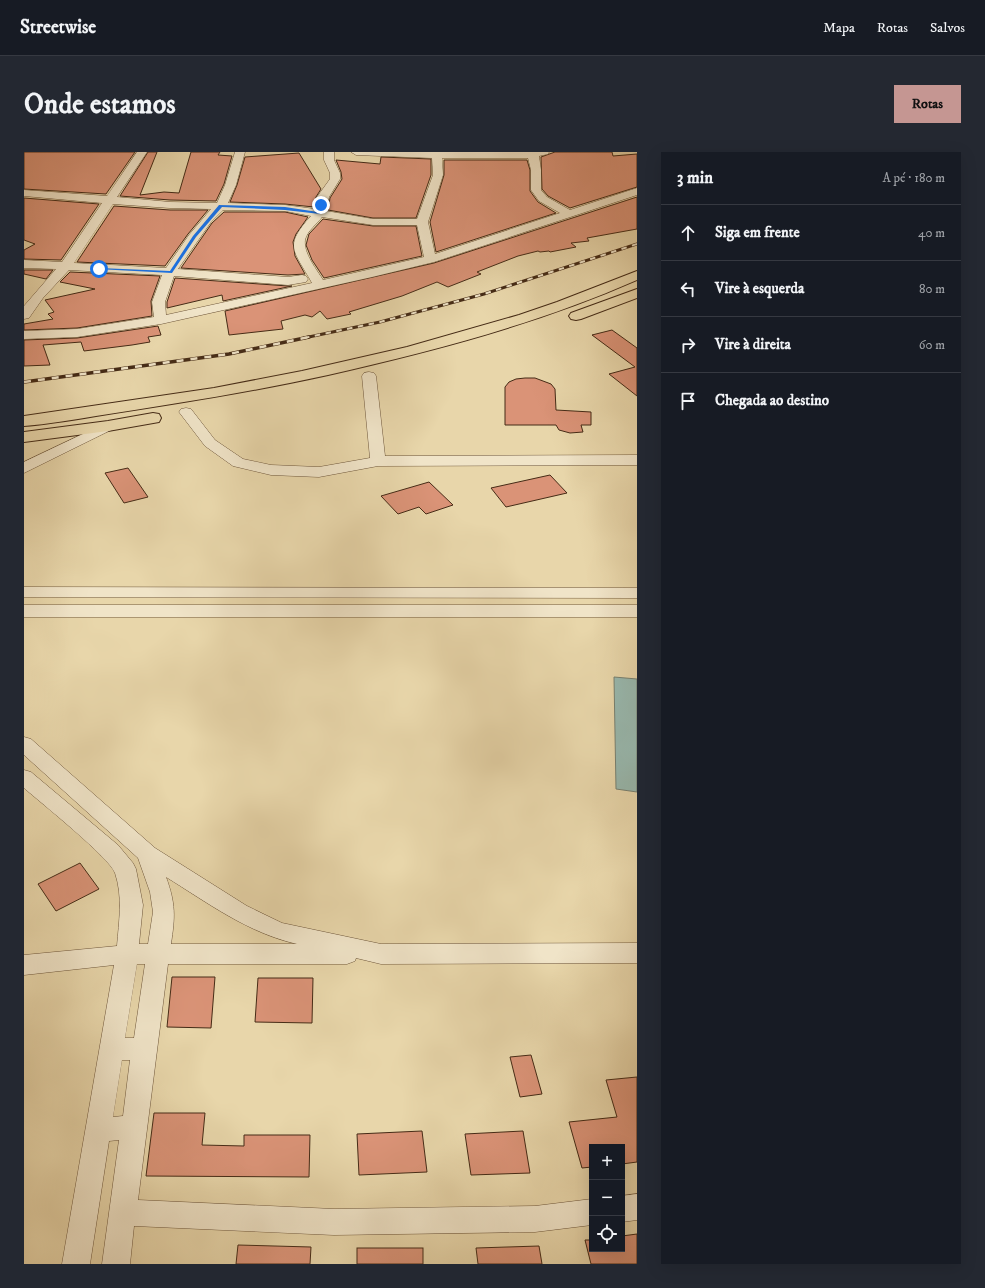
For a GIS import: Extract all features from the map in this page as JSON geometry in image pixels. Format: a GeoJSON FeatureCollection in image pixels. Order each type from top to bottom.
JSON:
{"type":"FeatureCollection","features":[{"type":"Feature","properties":{"kind":"highway"},"geometry":{"type":"LineString","coordinates":[[24,421],[158,403],[277,382],[406,352],[493,329],[553,310],[637,275]]}},
{"type":"Feature","properties":{"kind":"highway"},"geometry":{"type":"LineString","coordinates":[[24,437],[108,426],[356,379],[502,341],[637,293]]}},
{"type":"Feature","properties":{"kind":"street"},"geometry":{"type":"LineString","coordinates":[[24,315],[38,295],[65,267],[142,152]]}},
{"type":"Feature","properties":{"kind":"street"},"geometry":{"type":"LineString","coordinates":[[161,320],[158,308],[158,299],[171,272],[195,236],[221,206],[231,186],[240,152]]}},
{"type":"Feature","properties":{"kind":"street"},"geometry":{"type":"LineString","coordinates":[[318,281],[301,252],[299,242],[303,232],[320,213],[323,197],[335,179],[335,173],[329,160],[329,152]]}},
{"type":"Feature","properties":{"kind":"street"},"geometry":{"type":"LineString","coordinates":[[356,152],[398,155],[539,154],[536,170],[536,190],[543,199],[568,213]]}},
{"type":"Feature","properties":{"kind":"street"},"geometry":{"type":"LineString","coordinates":[[430,259],[422,222],[438,175],[436,154]]}},
{"type":"Feature","properties":{"kind":"street"},"geometry":{"type":"LineString","coordinates":[[24,335],[78,332],[161,320],[318,281],[430,259],[637,191]]}},
{"type":"Feature","properties":{"kind":"street"},"geometry":{"type":"LineString","coordinates":[[24,193],[170,205],[285,208],[373,222],[422,222]]}},
{"type":"Feature","properties":{"kind":"street"},"geometry":{"type":"LineString","coordinates":[[24,264],[171,272],[274,280],[318,281]]}},
{"type":"Feature","properties":{"kind":"street"},"geometry":{"type":"LineString","coordinates":[[356,379],[378,461]]}},
{"type":"Feature","properties":{"kind":"street"},"geometry":{"type":"LineString","coordinates":[[186,412],[210,443],[238,463],[271,470],[319,472],[378,461],[637,460]]}},
{"type":"Feature","properties":{"kind":"street"},"geometry":{"type":"LineString","coordinates":[[30,464],[108,426]]}},
{"type":"Feature","properties":{"kind":"street"},"geometry":{"type":"LineString","coordinates":[[30,464],[41,435]]}},
{"type":"Feature","properties":{"kind":"street"},"geometry":{"type":"LineString","coordinates":[[24,592],[637,593]]}},
{"type":"Feature","properties":{"kind":"street"},"geometry":{"type":"LineString","coordinates":[[24,611],[637,611]]}},
{"type":"Feature","properties":{"kind":"street"},"geometry":{"type":"LineString","coordinates":[[24,744],[147,854],[239,912],[278,931],[381,954]]}},
{"type":"Feature","properties":{"kind":"street"},"geometry":{"type":"LineString","coordinates":[[24,777],[110,851],[125,869],[132,905],[126,954],[76,1264]]}},
{"type":"Feature","properties":{"kind":"street"},"geometry":{"type":"LineString","coordinates":[[116,1264],[144,1049],[164,912],[161,892],[147,854]]}},
{"type":"Feature","properties":{"kind":"street"},"geometry":{"type":"LineString","coordinates":[[24,965],[126,954],[637,953]]}},
{"type":"Feature","properties":{"kind":"street"},"geometry":{"type":"LineString","coordinates":[[111,1049],[144,1049]]}},
{"type":"Feature","properties":{"kind":"street"},"geometry":{"type":"LineString","coordinates":[[97,1129],[134,1128]]}},
{"type":"Feature","properties":{"kind":"street"},"geometry":{"type":"LineString","coordinates":[[625,1209],[637,1207]]}},
{"type":"Feature","properties":{"kind":"street"},"geometry":{"type":"LineString","coordinates":[[122,1212],[334,1222],[535,1219],[589,1212]]}},
{"type":"Feature","properties":{"kind":"water"},"geometry":{"type":"Polygon","coordinates":[[[614,677],[637,679],[637,792],[616,789],[614,677]]]}},
{"type":"Feature","properties":{"kind":"building"},"geometry":{"type":"Polygon","coordinates":[[[24,152],[135,152],[106,194],[24,189],[24,152]]]}},
{"type":"Feature","properties":{"kind":"building"},"geometry":{"type":"Polygon","coordinates":[[[148,152],[157,152],[140,195],[164,192],[179,193],[191,152],[220,152],[218,155],[232,156],[224,184],[216,201],[170,200],[120,196],[148,152]]]}},
{"type":"Feature","properties":{"kind":"building"},"geometry":{"type":"Polygon","coordinates":[[[555,152],[612,152],[613,156],[637,154],[637,187],[570,208],[548,196],[542,189],[541,157],[555,152]]]}},
{"type":"Feature","properties":{"kind":"building"},"geometry":{"type":"Polygon","coordinates":[[[299,153],[321,189],[316,197],[314,207],[285,204],[230,202],[237,185],[245,157],[299,153]]]}},
{"type":"Feature","properties":{"kind":"building"},"geometry":{"type":"Polygon","coordinates":[[[381,157],[431,159],[431,175],[416,218],[373,218],[328,210],[330,198],[342,179],[336,160],[380,164],[381,157]]]}},
{"type":"Feature","properties":{"kind":"building"},"geometry":{"type":"Polygon","coordinates":[[[444,160],[527,160],[530,170],[530,191],[538,202],[556,213],[436,252],[430,222],[444,175],[444,160]]]}},
{"type":"Feature","properties":{"kind":"building"},"geometry":{"type":"Polygon","coordinates":[[[637,197],[637,229],[587,238],[589,241],[571,243],[576,247],[550,252],[538,251],[518,256],[477,272],[481,274],[448,287],[437,282],[402,296],[349,312],[351,314],[327,319],[320,311],[312,317],[305,315],[281,321],[283,329],[229,335],[225,311],[434,263],[637,197]]]}},
{"type":"Feature","properties":{"kind":"building"},"geometry":{"type":"Polygon","coordinates":[[[24,198],[99,204],[61,260],[24,259],[24,250],[35,244],[24,240],[24,198]]]}},
{"type":"Feature","properties":{"kind":"building"},"geometry":{"type":"Polygon","coordinates":[[[114,206],[170,210],[208,210],[188,234],[165,266],[77,262],[114,206]]]}},
{"type":"Feature","properties":{"kind":"building"},"geometry":{"type":"Polygon","coordinates":[[[224,212],[285,212],[308,217],[296,234],[293,242],[295,256],[305,274],[288,275],[181,268],[212,223],[224,212]]]}},
{"type":"Feature","properties":{"kind":"building"},"geometry":{"type":"Polygon","coordinates":[[[323,219],[373,226],[416,226],[422,256],[324,278],[312,260],[306,245],[309,234],[323,219]]]}},
{"type":"Feature","properties":{"kind":"building"},"geometry":{"type":"Polygon","coordinates":[[[24,270],[53,270],[46,279],[24,274],[24,270]]]}},
{"type":"Feature","properties":{"kind":"building"},"geometry":{"type":"Polygon","coordinates":[[[70,272],[160,276],[151,301],[152,316],[77,328],[24,330],[24,324],[53,319],[48,314],[54,312],[45,300],[95,289],[60,282],[70,272]]]}},
{"type":"Feature","properties":{"kind":"building"},"geometry":{"type":"Polygon","coordinates":[[[175,278],[292,286],[223,301],[222,295],[167,308],[167,302],[175,278]]]}},
{"type":"Feature","properties":{"kind":"building"},"geometry":{"type":"Polygon","coordinates":[[[158,326],[161,335],[148,337],[150,342],[132,345],[84,351],[81,342],[43,345],[50,365],[24,366],[24,340],[77,338],[158,326]]]}},
{"type":"Feature","properties":{"kind":"building"},"geometry":{"type":"Polygon","coordinates":[[[612,330],[637,348],[637,396],[609,374],[635,367],[592,335],[612,330]]]}},
{"type":"Feature","properties":{"kind":"building"},"geometry":{"type":"Polygon","coordinates":[[[535,378],[551,384],[555,389],[556,410],[591,412],[591,425],[581,425],[583,432],[570,433],[559,430],[556,425],[505,425],[505,387],[509,382],[516,379],[535,378]]]}},
{"type":"Feature","properties":{"kind":"building"},"geometry":{"type":"Polygon","coordinates":[[[128,468],[148,497],[124,503],[105,473],[128,468]]]}},
{"type":"Feature","properties":{"kind":"building"},"geometry":{"type":"Polygon","coordinates":[[[550,475],[567,493],[506,507],[491,488],[550,475]]]}},
{"type":"Feature","properties":{"kind":"building"},"geometry":{"type":"Polygon","coordinates":[[[429,482],[453,505],[426,514],[419,507],[398,514],[381,496],[429,482]]]}},
{"type":"Feature","properties":{"kind":"building"},"geometry":{"type":"Polygon","coordinates":[[[80,863],[99,889],[56,911],[38,884],[80,863]]]}},
{"type":"Feature","properties":{"kind":"building"},"geometry":{"type":"Polygon","coordinates":[[[172,977],[215,977],[211,1028],[167,1027],[172,977]]]}},
{"type":"Feature","properties":{"kind":"building"},"geometry":{"type":"Polygon","coordinates":[[[258,978],[313,978],[312,1023],[255,1022],[258,978]]]}},
{"type":"Feature","properties":{"kind":"building"},"geometry":{"type":"Polygon","coordinates":[[[531,1055],[542,1094],[520,1097],[510,1057],[531,1055]]]}},
{"type":"Feature","properties":{"kind":"building"},"geometry":{"type":"Polygon","coordinates":[[[637,1077],[637,1162],[625,1164],[625,1144],[589,1144],[589,1167],[582,1168],[569,1122],[617,1117],[606,1080],[637,1077]]]}},
{"type":"Feature","properties":{"kind":"building"},"geometry":{"type":"Polygon","coordinates":[[[154,1113],[205,1113],[202,1145],[244,1146],[244,1135],[310,1135],[309,1177],[146,1176],[154,1113]]]}},
{"type":"Feature","properties":{"kind":"building"},"geometry":{"type":"Polygon","coordinates":[[[422,1131],[427,1172],[359,1175],[357,1134],[422,1131]]]}},
{"type":"Feature","properties":{"kind":"building"},"geometry":{"type":"Polygon","coordinates":[[[523,1131],[530,1173],[471,1175],[465,1134],[523,1131]]]}},
{"type":"Feature","properties":{"kind":"building"},"geometry":{"type":"Polygon","coordinates":[[[637,1234],[637,1264],[591,1264],[585,1240],[589,1240],[589,1252],[625,1252],[625,1236],[637,1234]]]}},
{"type":"Feature","properties":{"kind":"building"},"geometry":{"type":"Polygon","coordinates":[[[238,1245],[311,1247],[310,1264],[236,1264],[238,1245]]]}},
{"type":"Feature","properties":{"kind":"building"},"geometry":{"type":"Polygon","coordinates":[[[539,1246],[542,1264],[478,1264],[476,1248],[539,1246]]]}},
{"type":"Feature","properties":{"kind":"building"},"geometry":{"type":"Polygon","coordinates":[[[357,1248],[423,1248],[423,1264],[357,1264],[357,1248]]]}},
{"type":"Feature","properties":{"kind":"railway"},"geometry":{"type":"LineString","coordinates":[[304,338],[380,322],[484,294],[637,244]]}},
{"type":"Feature","properties":{"kind":"railway"},"geometry":{"type":"LineString","coordinates":[[24,382],[229,354],[309,337]]}},
{"type":"Feature","properties":{"kind":"route"},"geometry":{"type":"LineString","coordinates":[[99,269],[171,272],[195,236],[221,206],[285,208],[320,213],[321,205]]}}]}
